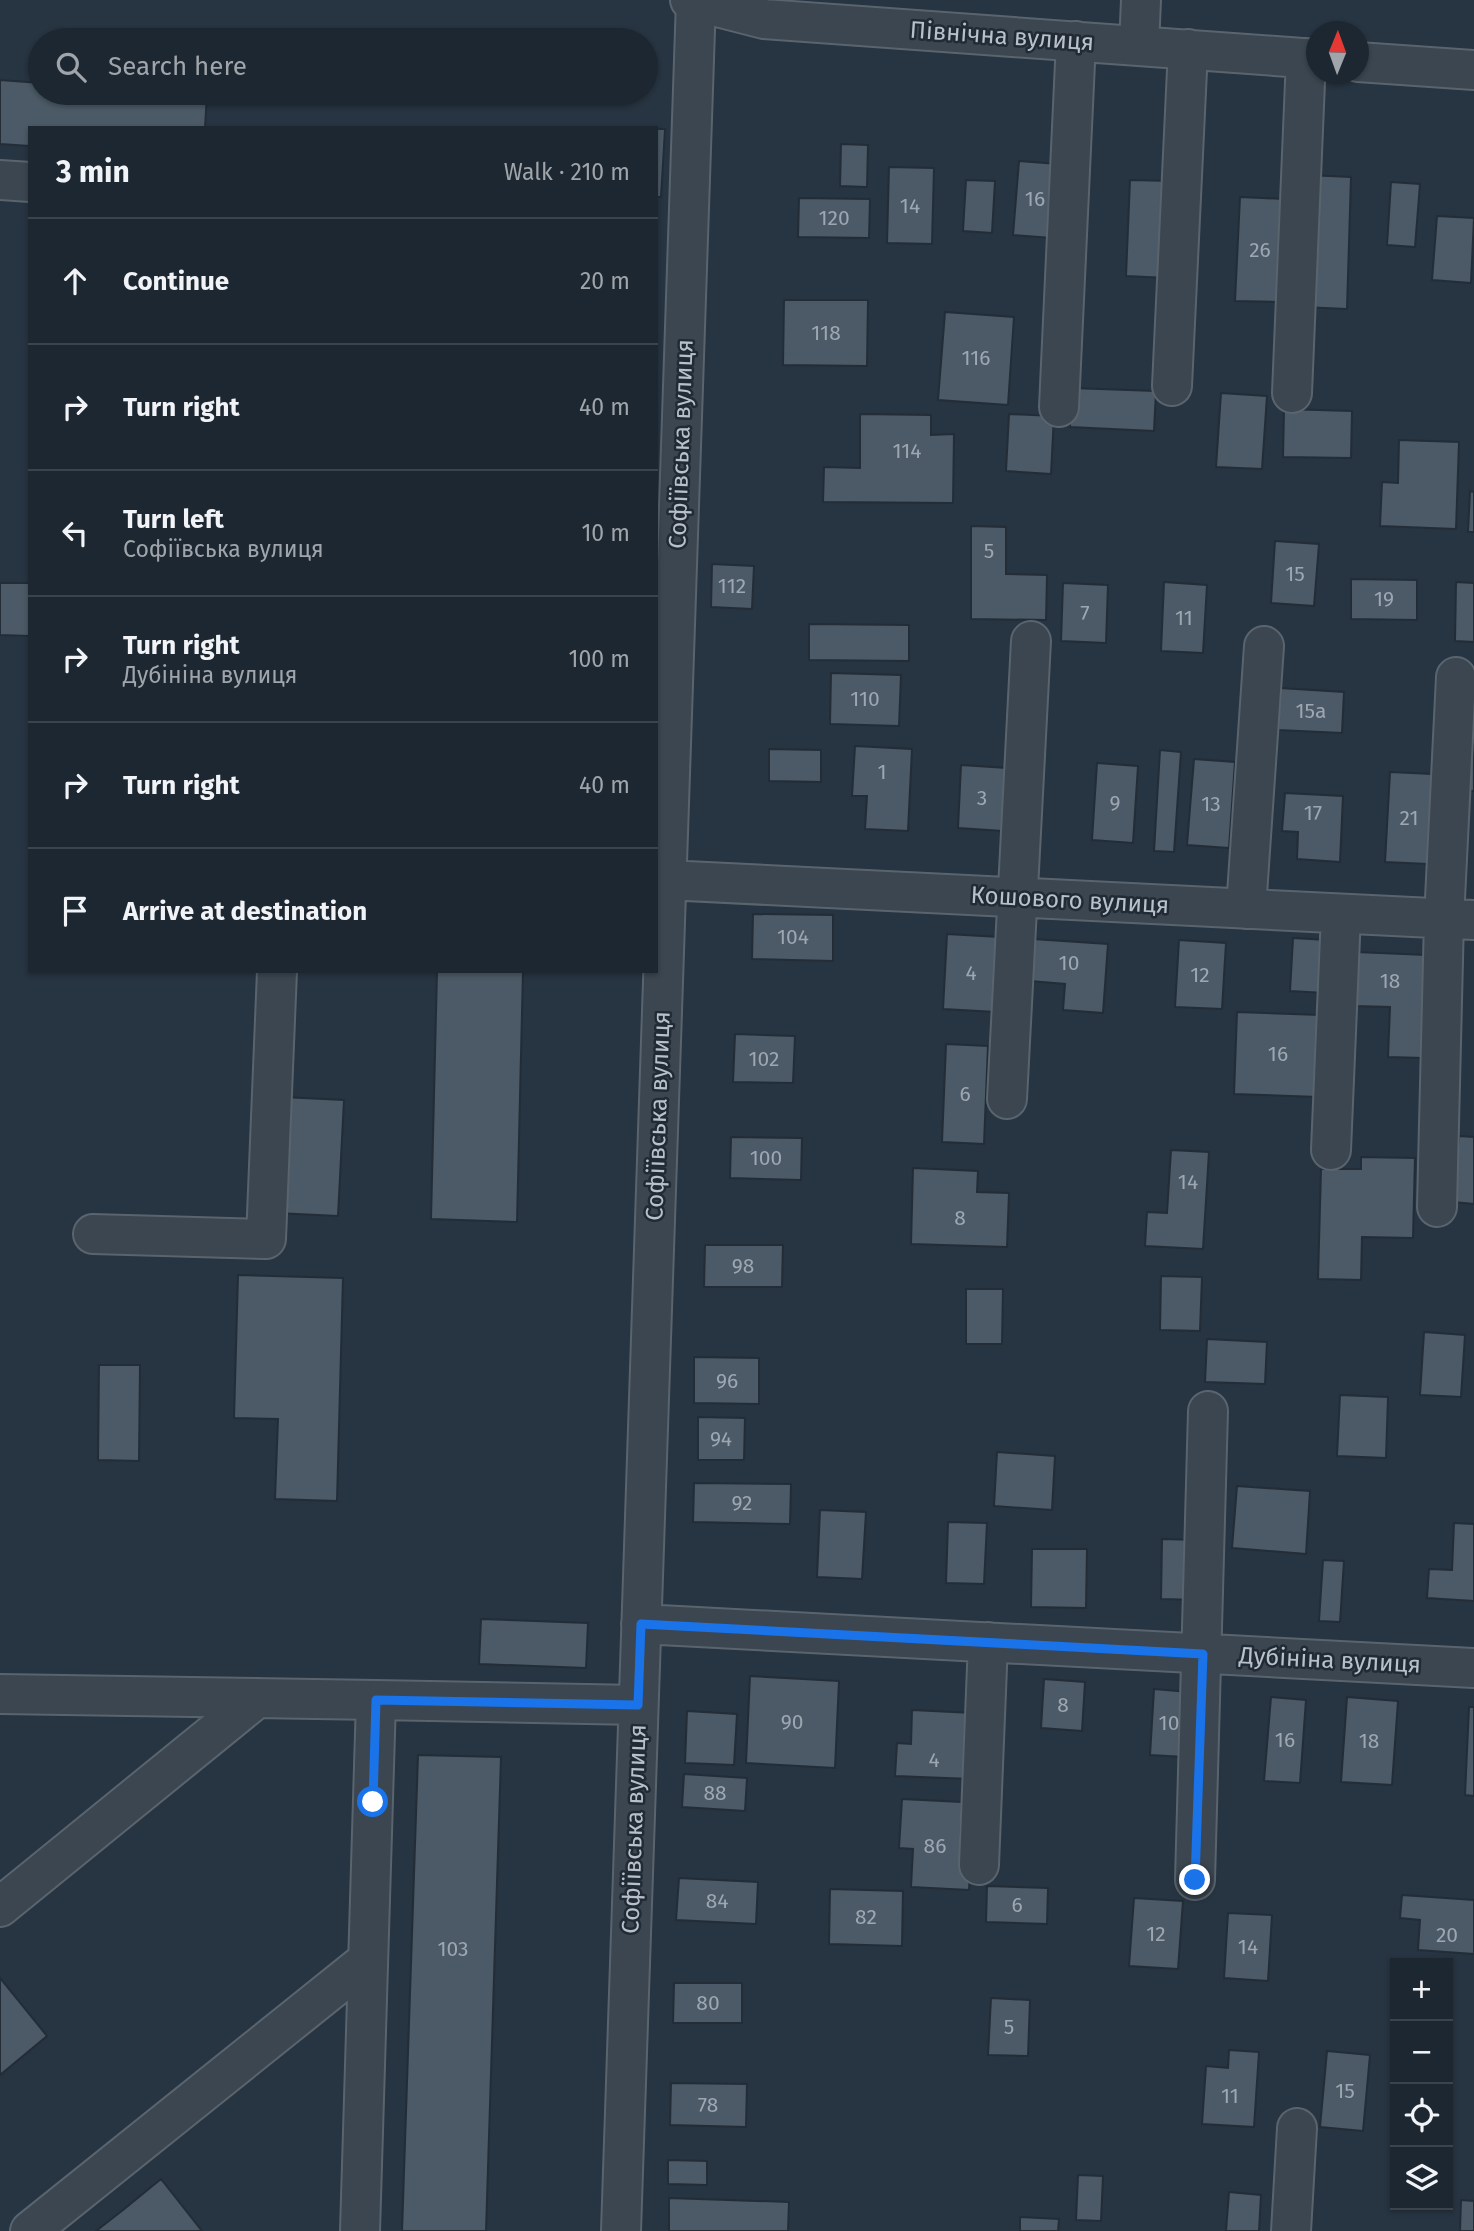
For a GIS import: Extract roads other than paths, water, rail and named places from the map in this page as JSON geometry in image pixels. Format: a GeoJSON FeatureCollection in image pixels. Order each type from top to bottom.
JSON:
{"type":"FeatureCollection","features":[{"type":"Feature","properties":{"kind":"street","name":"Північна вулиця"},"geometry":{"type":"LineString","coordinates":[[694,0],[764,19],[1306,58]]}},
{"type":"Feature","properties":{"kind":"street","name":"Софіївська вулиця"},"geometry":{"type":"LineString","coordinates":[[621,2231],[666,880],[672,223],[694,0]]}},
{"type":"Feature","properties":{"kind":"street"},"geometry":{"type":"LineString","coordinates":[[1139,46],[1141,0]]}},
{"type":"Feature","properties":{"kind":"street"},"geometry":{"type":"LineString","coordinates":[[1059,407],[1076,41]]}},
{"type":"Feature","properties":{"kind":"street"},"geometry":{"type":"LineString","coordinates":[[1172,386],[1188,49]]}},
{"type":"Feature","properties":{"kind":"street"},"geometry":{"type":"LineString","coordinates":[[1369,63],[1474,70]]}},
{"type":"Feature","properties":{"kind":"street"},"geometry":{"type":"LineString","coordinates":[[1292,393],[1310,84]]}},
{"type":"Feature","properties":{"kind":"street"},"geometry":{"type":"LineString","coordinates":[[0,180],[28,181]]}},
{"type":"Feature","properties":{"kind":"street"},"geometry":{"type":"LineString","coordinates":[[1007,1099],[1031,640]]}},
{"type":"Feature","properties":{"kind":"street"},"geometry":{"type":"LineString","coordinates":[[1246,909],[1264,646]]}},
{"type":"Feature","properties":{"kind":"street"},"geometry":{"type":"LineString","coordinates":[[1437,1208],[1459,920],[1456,677]]}},
{"type":"Feature","properties":{"kind":"street","name":"Кошового вулиця"},"geometry":{"type":"LineString","coordinates":[[666,880],[1459,920]]}},
{"type":"Feature","properties":{"kind":"street"},"geometry":{"type":"LineString","coordinates":[[1331,1150],[1341,914]]}},
{"type":"Feature","properties":{"kind":"street"},"geometry":{"type":"LineString","coordinates":[[93,1234],[266,1239],[277,973]]}},
{"type":"Feature","properties":{"kind":"street"},"geometry":{"type":"LineString","coordinates":[[1195,1880],[1208,1411]]}},
{"type":"Feature","properties":{"kind":"street","name":"Дубініна вулиця"},"geometry":{"type":"LineString","coordinates":[[641,1624],[1474,1668]]}},
{"type":"Feature","properties":{"kind":"street"},"geometry":{"type":"LineString","coordinates":[[979,1865],[988,1642]]}},
{"type":"Feature","properties":{"kind":"street"},"geometry":{"type":"LineString","coordinates":[[0,1694],[638,1705]]}},
{"type":"Feature","properties":{"kind":"street"},"geometry":{"type":"LineString","coordinates":[[0,1907],[257,1698]]}},
{"type":"Feature","properties":{"kind":"street"},"geometry":{"type":"LineString","coordinates":[[360,2231],[376,1700]]}},
{"type":"Feature","properties":{"kind":"street"},"geometry":{"type":"LineString","coordinates":[[30,2231],[368,1960]]}},
{"type":"Feature","properties":{"kind":"street"},"geometry":{"type":"LineString","coordinates":[[1291,2231],[1297,2128]]}}]}
